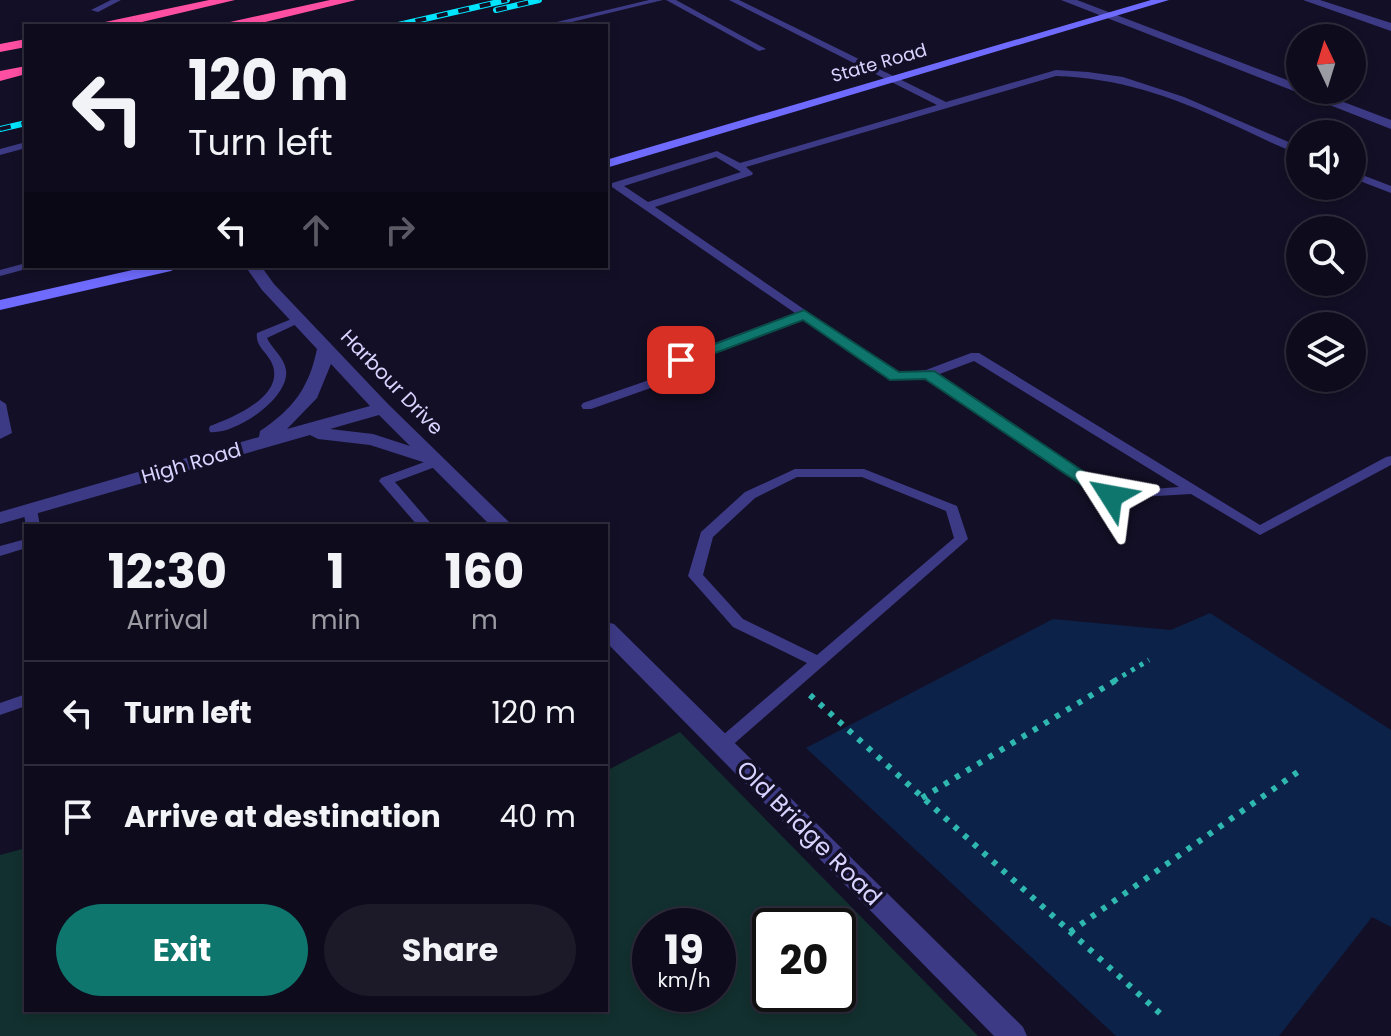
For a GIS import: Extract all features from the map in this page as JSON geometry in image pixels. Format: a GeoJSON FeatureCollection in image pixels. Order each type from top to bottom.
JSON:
{"type":"FeatureCollection","features":[{"type":"Feature","properties":{"kind":"highway"},"geometry":{"type":"LineString","coordinates":[[114,24],[228,0]]}},
{"type":"Feature","properties":{"kind":"highway"},"geometry":{"type":"LineString","coordinates":[[239,24],[349,0]]}},
{"type":"Feature","properties":{"kind":"highway"},"geometry":{"type":"LineString","coordinates":[[0,48],[24,43]]}},
{"type":"Feature","properties":{"kind":"highway"},"geometry":{"type":"LineString","coordinates":[[0,76],[24,70]]}},
{"type":"Feature","properties":{"kind":"main road","name":"State Road"},"geometry":{"type":"LineString","coordinates":[[608,163],[1163,0]]}},
{"type":"Feature","properties":{"kind":"main road"},"geometry":{"type":"LineString","coordinates":[[0,305],[158,268]]}},
{"type":"Feature","properties":{"kind":"street"},"geometry":{"type":"LineString","coordinates":[[1067,0],[1389,122]]}},
{"type":"Feature","properties":{"kind":"street"},"geometry":{"type":"LineString","coordinates":[[1309,0],[1391,27]]}},
{"type":"Feature","properties":{"kind":"street","name":"Harbour Drive"},"geometry":{"type":"LineString","coordinates":[[255,268],[382,408],[501,524]]}},
{"type":"Feature","properties":{"kind":"street"},"geometry":{"type":"LineString","coordinates":[[246,447],[288,421],[304,406],[322,376],[326,346]]}},
{"type":"Feature","properties":{"kind":"street","name":"High Road"},"geometry":{"type":"LineString","coordinates":[[0,518],[32,518],[246,447],[382,408]]}},
{"type":"Feature","properties":{"kind":"street"},"geometry":{"type":"LineString","coordinates":[[301,432],[373,440],[438,461]]}},
{"type":"Feature","properties":{"kind":"street","name":"Old Bridge Road"},"geometry":{"type":"LineString","coordinates":[[608,631],[1013,1036]]}},
{"type":"Feature","properties":{"kind":"lane"},"geometry":{"type":"LineString","coordinates":[[95,10],[117,0]]}},
{"type":"Feature","properties":{"kind":"lane"},"geometry":{"type":"LineString","coordinates":[[553,24],[659,0]]}},
{"type":"Feature","properties":{"kind":"lane"},"geometry":{"type":"LineString","coordinates":[[670,0],[762,49]]}},
{"type":"Feature","properties":{"kind":"lane"},"geometry":{"type":"LineString","coordinates":[[733,0],[944,105]]}},
{"type":"Feature","properties":{"kind":"lane"},"geometry":{"type":"LineString","coordinates":[[739,166],[1056,73],[1101,74],[1144,85],[1286,145]]}},
{"type":"Feature","properties":{"kind":"lane"},"geometry":{"type":"LineString","coordinates":[[0,152],[24,146]]}},
{"type":"Feature","properties":{"kind":"lane"},"geometry":{"type":"LineString","coordinates":[[647,206],[748,173],[717,154],[616,185],[895,377],[928,374],[975,356],[1260,531],[1391,460]]}},
{"type":"Feature","properties":{"kind":"lane"},"geometry":{"type":"LineString","coordinates":[[1366,180],[1391,190]]}},
{"type":"Feature","properties":{"kind":"lane"},"geometry":{"type":"LineString","coordinates":[[0,273],[24,267]]}},
{"type":"Feature","properties":{"kind":"lane"},"geometry":{"type":"LineString","coordinates":[[587,406],[678,374],[681,360],[804,314]]}},
{"type":"Feature","properties":{"kind":"lane"},"geometry":{"type":"LineString","coordinates":[[215,429],[241,417],[273,392],[280,366],[262,343],[261,336],[299,319]]}},
{"type":"Feature","properties":{"kind":"lane"},"geometry":{"type":"LineString","coordinates":[[928,374],[1111,496],[1193,490]]}},
{"type":"Feature","properties":{"kind":"lane"},"geometry":{"type":"LineString","coordinates":[[0,404],[6,433],[0,435]]}},
{"type":"Feature","properties":{"kind":"lane"},"geometry":{"type":"LineString","coordinates":[[424,524],[386,481],[438,461]]}},
{"type":"Feature","properties":{"kind":"lane"},"geometry":{"type":"LineString","coordinates":[[722,745],[796,682],[961,539],[952,509],[864,473],[795,473],[750,495],[706,535],[695,576],[738,623],[819,662]]}},
{"type":"Feature","properties":{"kind":"lane"},"geometry":{"type":"LineString","coordinates":[[0,551],[24,544]]}},
{"type":"Feature","properties":{"kind":"lane"},"geometry":{"type":"LineString","coordinates":[[0,709],[24,701]]}},
{"type":"Feature","properties":{"kind":"path"},"geometry":{"type":"LineString","coordinates":[[922,798],[1149,660]]}},
{"type":"Feature","properties":{"kind":"path"},"geometry":{"type":"LineString","coordinates":[[796,682],[1164,1017]]}},
{"type":"Feature","properties":{"kind":"path"},"geometry":{"type":"LineString","coordinates":[[1070,932],[1302,769]]}},
{"type":"Feature","properties":{"kind":"green space"},"geometry":{"type":"Polygon","coordinates":[[[680,732],[853,908],[752,908],[752,1012],[856,1012],[856,912],[978,1036],[0,1036],[0,855],[24,849],[24,1012],[608,1012],[608,770],[680,732]]]}},
{"type":"Feature","properties":{"kind":"water"},"geometry":{"type":"Polygon","coordinates":[[[1210,613],[1391,730],[1391,927],[1372,917],[1279,1036],[1116,1036],[806,748],[1053,619],[1171,630],[1210,613]]]}},
{"type":"Feature","properties":{"kind":"railway"},"geometry":{"type":"LineString","coordinates":[[403,24],[507,0]]}},
{"type":"Feature","properties":{"kind":"railway"},"geometry":{"type":"LineString","coordinates":[[496,10],[539,0]]}},
{"type":"Feature","properties":{"kind":"railway"},"geometry":{"type":"LineString","coordinates":[[0,129],[24,123]]}},
{"type":"Feature","properties":{"kind":"route"},"geometry":{"type":"LineString","coordinates":[[681,360],[804,314],[895,377],[928,374],[1111,496]]}}]}
